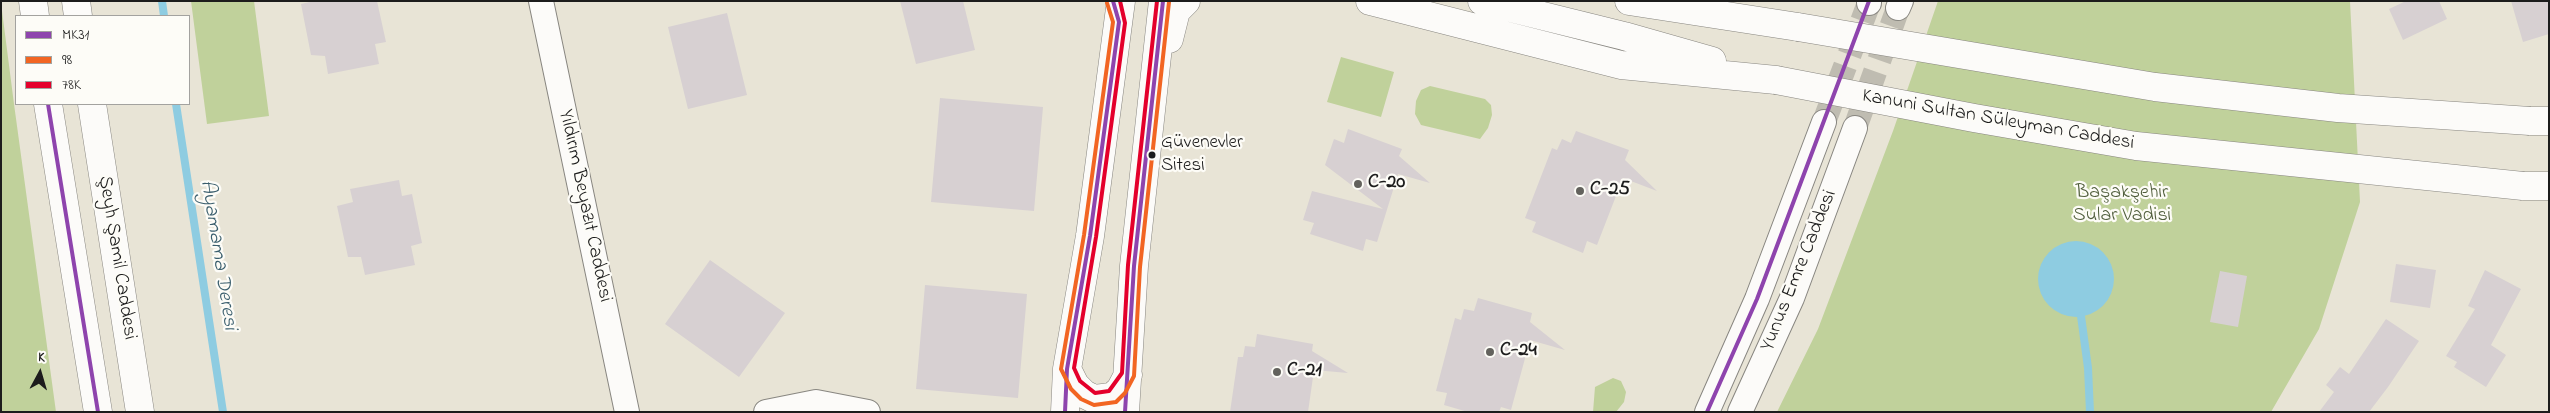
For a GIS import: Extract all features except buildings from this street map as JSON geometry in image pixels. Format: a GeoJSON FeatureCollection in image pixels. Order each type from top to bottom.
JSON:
{"type":"FeatureCollection","features":[{"type":"Feature","properties":{"kind":"main road"},"geometry":{"type":"LineString","coordinates":[[33,1],[35,15]]}},
{"type":"Feature","properties":{"kind":"main road"},"geometry":{"type":"LineString","coordinates":[[76,1],[78,15]]}},
{"type":"Feature","properties":{"kind":"main road"},"geometry":{"type":"LineString","coordinates":[[1125,412],[1134,266],[1163,1]]}},
{"type":"Feature","properties":{"kind":"main road"},"geometry":{"type":"LineString","coordinates":[[1152,101],[1176,11],[1186,1]]}},
{"type":"Feature","properties":{"kind":"main road"},"geometry":{"type":"LineString","coordinates":[[1370,1],[1622,65],[1776,80]]}},
{"type":"Feature","properties":{"kind":"main road","name":"Kanuni Sultan Süleyman Caddesi"},"geometry":{"type":"LineString","coordinates":[[1482,1],[1624,36],[1776,80],[1974,118],[2136,146],[2536,186]]}},
{"type":"Feature","properties":{"kind":"main road"},"geometry":{"type":"LineString","coordinates":[[1629,1],[1798,27],[2154,87],[2338,108],[2539,121]]}},
{"type":"Feature","properties":{"kind":"main road"},"geometry":{"type":"LineString","coordinates":[[1718,1],[1798,27]]}},
{"type":"Feature","properties":{"kind":"main road"},"geometry":{"type":"LineString","coordinates":[[1066,412],[1067,370],[1090,236],[1118,8]]}},
{"type":"Feature","properties":{"kind":"main road","name":"Şeyh Şamil Caddesi"},"geometry":{"type":"LineString","coordinates":[[48,105],[98,412]]}},
{"type":"Feature","properties":{"kind":"main road","name":"Şeyh Şamil Caddesi"},"geometry":{"type":"LineString","coordinates":[[92,105],[140,412]]}},
{"type":"Feature","properties":{"kind":"main road"},"geometry":{"type":"LineString","coordinates":[[1067,370],[1075,385],[1084,394],[1094,399],[1112,397],[1120,390],[1128,375]]}},
{"type":"Feature","properties":{"kind":"street","name":"Yıldırım Beyazıt Caddesi"},"geometry":{"type":"LineString","coordinates":[[541,1],[627,412]]}},
{"type":"Feature","properties":{"kind":"street","name":"Yunus Emre Caddesi"},"geometry":{"type":"LineString","coordinates":[[1707,412],[1757,299],[1824,122]]}},
{"type":"Feature","properties":{"kind":"street","name":"Yunus Emre Caddesi"},"geometry":{"type":"LineString","coordinates":[[1740,412],[1792,298],[1855,128]]}},
{"type":"Feature","properties":{"kind":"street"},"geometry":{"type":"LineString","coordinates":[[766,412],[817,407],[868,412]]}},
{"type":"Feature","properties":{"kind":"green space"},"geometry":{"type":"Polygon","coordinates":[[[191,1],[254,1],[269,116],[207,124],[191,1]]]}},
{"type":"Feature","properties":{"kind":"green space","name":"Başakşehir Sular Vadisi"},"geometry":{"type":"Polygon","coordinates":[[[1938,1],[2350,1],[2360,202],[2319,329],[2271,412],[1777,412],[1818,329],[1893,131],[1938,1]]]}},
{"type":"Feature","properties":{"kind":"green space"},"geometry":{"type":"Polygon","coordinates":[[[1,3],[14,104],[56,412],[1,412],[1,3]]]}},
{"type":"Feature","properties":{"kind":"green space"},"geometry":{"type":"Polygon","coordinates":[[[1341,57],[1394,72],[1381,117],[1327,102],[1341,57]]]}},
{"type":"Feature","properties":{"kind":"green space"},"geometry":{"type":"Polygon","coordinates":[[[1430,86],[1485,99],[1491,105],[1492,115],[1488,128],[1480,139],[1421,125],[1415,114],[1416,101],[1421,90],[1430,86]]]}},
{"type":"Feature","properties":{"kind":"green space"},"geometry":{"type":"Polygon","coordinates":[[[1613,378],[1621,381],[1626,392],[1624,402],[1616,412],[1593,412],[1595,387],[1613,378]]]}},
{"type":"Feature","properties":{"kind":"water"},"geometry":{"type":"Polygon","coordinates":[[[2076,241],[2090,244],[2103,252],[2111,265],[2114,279],[2111,293],[2103,306],[2090,314],[2076,317],[2062,314],[2049,306],[2041,293],[2038,279],[2041,265],[2049,252],[2062,244],[2076,241]]]}},
{"type":"Feature","properties":{"kind":"waterway","name":"Ayamama Deresi"},"geometry":{"type":"LineString","coordinates":[[162,1],[164,15]]}},
{"type":"Feature","properties":{"kind":"waterway","name":"Ayamama Deresi"},"geometry":{"type":"LineString","coordinates":[[176,105],[223,412]]}},
{"type":"Feature","properties":{"kind":"waterway"},"geometry":{"type":"LineString","coordinates":[[2081,316],[2088,368],[2090,412]]}},
{"type":"Feature","properties":{"kind":"tunnel"},"geometry":{"type":"LineString","coordinates":[[1824,122],[1869,3]]}},
{"type":"Feature","properties":{"kind":"tunnel"},"geometry":{"type":"LineString","coordinates":[[1855,128],[1898,8]]}},
{"type":"Feature","properties":{"kind":"transit line","name":"MK31"},"geometry":{"type":"LineString","coordinates":[[1065,412],[1067,369],[1090,236],[1119,22],[1113,1]]}},
{"type":"Feature","properties":{"kind":"transit line","name":"78K"},"geometry":{"type":"LineString","coordinates":[[1120,1],[1125,23],[1096,237],[1074,368],[1080,381],[1095,393],[1109,391],[1122,373],[1128,265],[1157,1]]}},
{"type":"Feature","properties":{"kind":"transit line","name":"MK31"},"geometry":{"type":"LineString","coordinates":[[1125,412],[1134,266],[1163,1]]}},
{"type":"Feature","properties":{"kind":"transit line","name":"MK31"},"geometry":{"type":"LineString","coordinates":[[1707,412],[1757,299],[1869,1]]}},
{"type":"Feature","properties":{"kind":"transit line","name":"98"},"geometry":{"type":"LineString","coordinates":[[1107,3],[1113,22],[1084,235],[1061,369],[1071,389],[1081,399],[1094,405],[1116,402],[1125,393],[1134,376],[1140,267],[1169,2]]}},
{"type":"Feature","properties":{"kind":"transit line","name":"MK31"},"geometry":{"type":"LineString","coordinates":[[48,105],[98,412]]}},
{"type":"Feature","properties":{"kind":"place","name":"Güvenevler Sitesi"},"geometry":{"type":"Point","coordinates":[1152,155]}},
{"type":"Feature","properties":{"kind":"place","name":"C-20"},"geometry":{"type":"Point","coordinates":[1358,184]}},
{"type":"Feature","properties":{"kind":"place","name":"C-25"},"geometry":{"type":"Point","coordinates":[1580,191]}},
{"type":"Feature","properties":{"kind":"place","name":"C-24"},"geometry":{"type":"Point","coordinates":[1490,352]}},
{"type":"Feature","properties":{"kind":"place","name":"C-21"},"geometry":{"type":"Point","coordinates":[1277,372]}}]}
